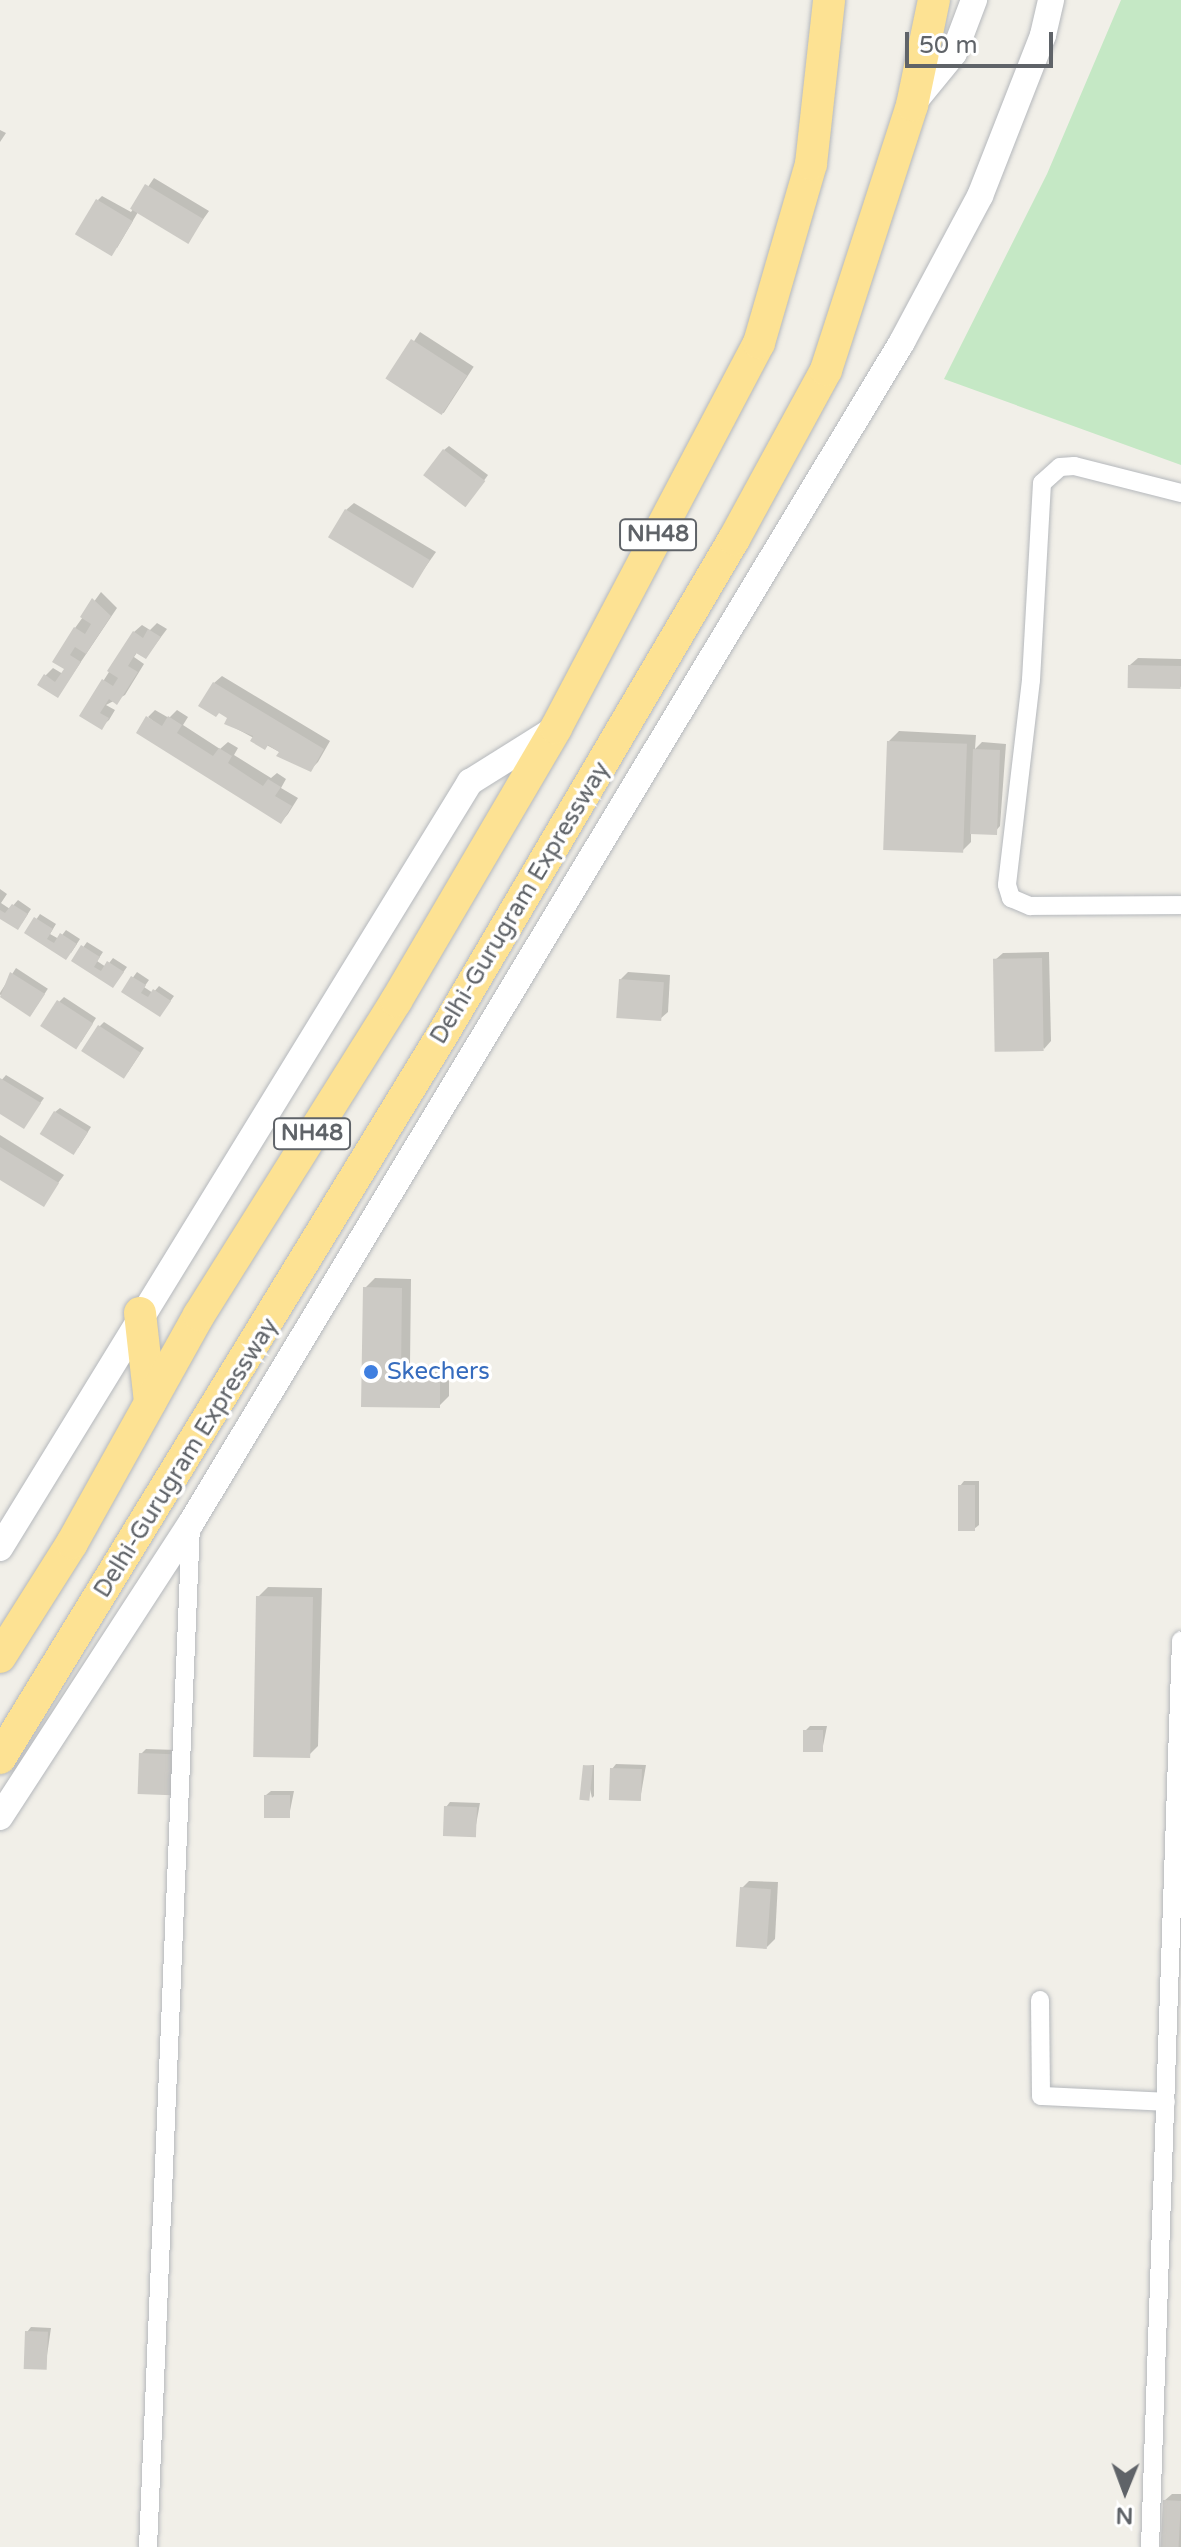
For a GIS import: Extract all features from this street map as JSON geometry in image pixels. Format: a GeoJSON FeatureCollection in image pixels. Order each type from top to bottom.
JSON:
{"type":"FeatureCollection","features":[{"type":"Feature","properties":{"kind":"highway","name":"NH48"},"geometry":{"type":"LineString","coordinates":[[0,1657],[556,728],[759,343],[811,164],[829,0]]}},
{"type":"Feature","properties":{"kind":"highway","name":"Delhi-Gurugram Expressway"},"geometry":{"type":"LineString","coordinates":[[0,1758],[336,1213],[741,526],[826,370],[912,105],[934,0]]}},
{"type":"Feature","properties":{"kind":"highway"},"geometry":{"type":"LineString","coordinates":[[140,1313],[150,1402]]}},
{"type":"Feature","properties":{"kind":"main road"},"geometry":{"type":"LineString","coordinates":[[912,105],[954,53],[974,0]]}},
{"type":"Feature","properties":{"kind":"main road"},"geometry":{"type":"LineString","coordinates":[[0,1817],[191,1523],[902,342],[980,196],[1043,35],[1051,0]]}},
{"type":"Feature","properties":{"kind":"main road"},"geometry":{"type":"LineString","coordinates":[[0,1548],[140,1313],[470,782],[556,728]]}},
{"type":"Feature","properties":{"kind":"street"},"geometry":{"type":"LineString","coordinates":[[1181,493],[1074,466],[1060,467],[1042,483],[1031,680],[1007,885],[1011,898],[1030,906],[1181,905]]}},
{"type":"Feature","properties":{"kind":"street"},"geometry":{"type":"LineString","coordinates":[[148,2547],[191,1523]]}},
{"type":"Feature","properties":{"kind":"street"},"geometry":{"type":"LineString","coordinates":[[1150,2547],[1181,1641]]}},
{"type":"Feature","properties":{"kind":"street"},"geometry":{"type":"LineString","coordinates":[[1040,2000],[1041,2096],[1166,2102]]}},
{"type":"Feature","properties":{"kind":"green space"},"geometry":{"type":"Polygon","coordinates":[[[1121,0],[1181,0],[1181,465],[944,379],[1047,174],[1121,0]]]}},
{"type":"Feature","properties":{"kind":"building"},"geometry":{"type":"Polygon","coordinates":[[[145,184],[203,219],[188,244],[130,209],[145,184]]]}},
{"type":"Feature","properties":{"kind":"building"},"geometry":{"type":"Polygon","coordinates":[[[96,199],[133,221],[112,256],[75,234],[96,199]]]}},
{"type":"Feature","properties":{"kind":"building"},"geometry":{"type":"Polygon","coordinates":[[[411,339],[467,375],[442,415],[385,378],[411,339]]]}},
{"type":"Feature","properties":{"kind":"building"},"geometry":{"type":"Polygon","coordinates":[[[443,449],[485,481],[465,507],[423,475],[443,449]]]}},
{"type":"Feature","properties":{"kind":"building"},"geometry":{"type":"Polygon","coordinates":[[[345,509],[430,560],[413,588],[328,537],[345,509]]]}},
{"type":"Feature","properties":{"kind":"building"},"geometry":{"type":"Polygon","coordinates":[[[92,598],[111,616],[86,654],[75,647],[70,655],[81,662],[58,698],[37,685],[44,674],[55,682],[64,669],[52,662],[74,627],[85,634],[91,624],[80,617],[92,598]]]}},
{"type":"Feature","properties":{"kind":"building"},"geometry":{"type":"Polygon","coordinates":[[[148,629],[161,637],[146,659],[136,653],[128,666],[138,672],[117,705],[109,699],[100,713],[109,718],[102,730],[79,716],[102,679],[113,686],[118,678],[107,671],[133,631],[143,638],[148,629]]]}},
{"type":"Feature","properties":{"kind":"building"},"geometry":{"type":"Polygon","coordinates":[[[1128,665],[1181,666],[1181,689],[1128,688],[1128,665]]]}},
{"type":"Feature","properties":{"kind":"building"},"geometry":{"type":"Polygon","coordinates":[[[213,682],[324,749],[311,772],[276,756],[279,752],[268,745],[265,750],[250,741],[253,736],[224,724],[227,718],[219,713],[216,717],[198,706],[213,682]]]}},
{"type":"Feature","properties":{"kind":"building"},"geometry":{"type":"Polygon","coordinates":[[[146,716],[162,726],[168,716],[182,725],[177,733],[213,756],[219,748],[232,756],[228,763],[263,786],[268,779],[281,787],[275,796],[292,806],[281,824],[136,733],[146,716]]]}},
{"type":"Feature","properties":{"kind":"building"},"geometry":{"type":"Polygon","coordinates":[[[887,741],[967,744],[963,853],[883,850],[887,741]]]}},
{"type":"Feature","properties":{"kind":"building"},"geometry":{"type":"Polygon","coordinates":[[[973,749],[1000,750],[997,835],[970,834],[973,749]]]}},
{"type":"Feature","properties":{"kind":"building"},"geometry":{"type":"Polygon","coordinates":[[[12,904],[28,914],[18,930],[0,919],[0,910],[5,913],[12,904]]]}},
{"type":"Feature","properties":{"kind":"building"},"geometry":{"type":"Polygon","coordinates":[[[34,917],[53,929],[47,939],[54,943],[60,933],[77,944],[66,960],[24,933],[34,917]]]}},
{"type":"Feature","properties":{"kind":"building"},"geometry":{"type":"Polygon","coordinates":[[[81,945],[100,957],[94,967],[101,971],[107,961],[124,972],[113,988],[71,961],[81,945]]]}},
{"type":"Feature","properties":{"kind":"building"},"geometry":{"type":"Polygon","coordinates":[[[1042,958],[1044,1051],[995,1052],[993,959],[1042,958]]]}},
{"type":"Feature","properties":{"kind":"building"},"geometry":{"type":"Polygon","coordinates":[[[10,972],[45,994],[30,1017],[0,997],[10,972]]]}},
{"type":"Feature","properties":{"kind":"building"},"geometry":{"type":"Polygon","coordinates":[[[131,976],[146,985],[141,993],[148,997],[153,989],[171,1001],[160,1017],[121,992],[131,976]]]}},
{"type":"Feature","properties":{"kind":"building"},"geometry":{"type":"Polygon","coordinates":[[[619,979],[664,982],[661,1021],[616,1018],[619,979]]]}},
{"type":"Feature","properties":{"kind":"building"},"geometry":{"type":"Polygon","coordinates":[[[57,1000],[93,1023],[76,1049],[40,1026],[57,1000]]]}},
{"type":"Feature","properties":{"kind":"building"},"geometry":{"type":"Polygon","coordinates":[[[98,1025],[141,1053],[124,1079],[81,1051],[98,1025]]]}},
{"type":"Feature","properties":{"kind":"building"},"geometry":{"type":"Polygon","coordinates":[[[0,1078],[41,1103],[24,1129],[0,1114],[0,1078]]]}},
{"type":"Feature","properties":{"kind":"building"},"geometry":{"type":"Polygon","coordinates":[[[54,1111],[88,1132],[74,1155],[40,1134],[54,1111]]]}},
{"type":"Feature","properties":{"kind":"building"},"geometry":{"type":"Polygon","coordinates":[[[0,1147],[59,1183],[44,1207],[0,1180],[0,1147]]]}},
{"type":"Feature","properties":{"kind":"building"},"geometry":{"type":"Polygon","coordinates":[[[363,1287],[402,1288],[401,1374],[440,1374],[440,1408],[361,1407],[363,1287]]]}},
{"type":"Feature","properties":{"kind":"building"},"geometry":{"type":"Polygon","coordinates":[[[958,1485],[975,1485],[975,1531],[958,1531],[958,1485]]]}},
{"type":"Feature","properties":{"kind":"building"},"geometry":{"type":"Polygon","coordinates":[[[256,1596],[313,1597],[310,1758],[253,1757],[256,1596]]]}},
{"type":"Feature","properties":{"kind":"building"},"geometry":{"type":"Polygon","coordinates":[[[803,1730],[823,1730],[823,1752],[803,1752],[803,1730]]]}},
{"type":"Feature","properties":{"kind":"building"},"geometry":{"type":"Polygon","coordinates":[[[139,1753],[173,1754],[172,1795],[138,1794],[139,1753]]]}},
{"type":"Feature","properties":{"kind":"building"},"geometry":{"type":"Polygon","coordinates":[[[583,1765],[593,1766],[589,1801],[579,1800],[583,1765]]]}},
{"type":"Feature","properties":{"kind":"building"},"geometry":{"type":"Polygon","coordinates":[[[610,1768],[642,1769],[641,1801],[609,1800],[610,1768]]]}},
{"type":"Feature","properties":{"kind":"building"},"geometry":{"type":"Polygon","coordinates":[[[264,1795],[290,1795],[290,1818],[264,1818],[264,1795]]]}},
{"type":"Feature","properties":{"kind":"building"},"geometry":{"type":"Polygon","coordinates":[[[444,1806],[477,1807],[476,1837],[443,1836],[444,1806]]]}},
{"type":"Feature","properties":{"kind":"building"},"geometry":{"type":"Polygon","coordinates":[[[740,1887],[771,1889],[767,1949],[736,1947],[740,1887]]]}},
{"type":"Feature","properties":{"kind":"building"},"geometry":{"type":"Polygon","coordinates":[[[25,2331],[48,2332],[47,2370],[24,2369],[25,2331]]]}},
{"type":"Feature","properties":{"kind":"building"},"geometry":{"type":"Polygon","coordinates":[[[1163,2500],[1181,2501],[1179,2547],[1161,2547],[1163,2500]]]}},
{"type":"Feature","properties":{"kind":"place","name":"Skechers"},"geometry":{"type":"Point","coordinates":[371,1372]}}]}
